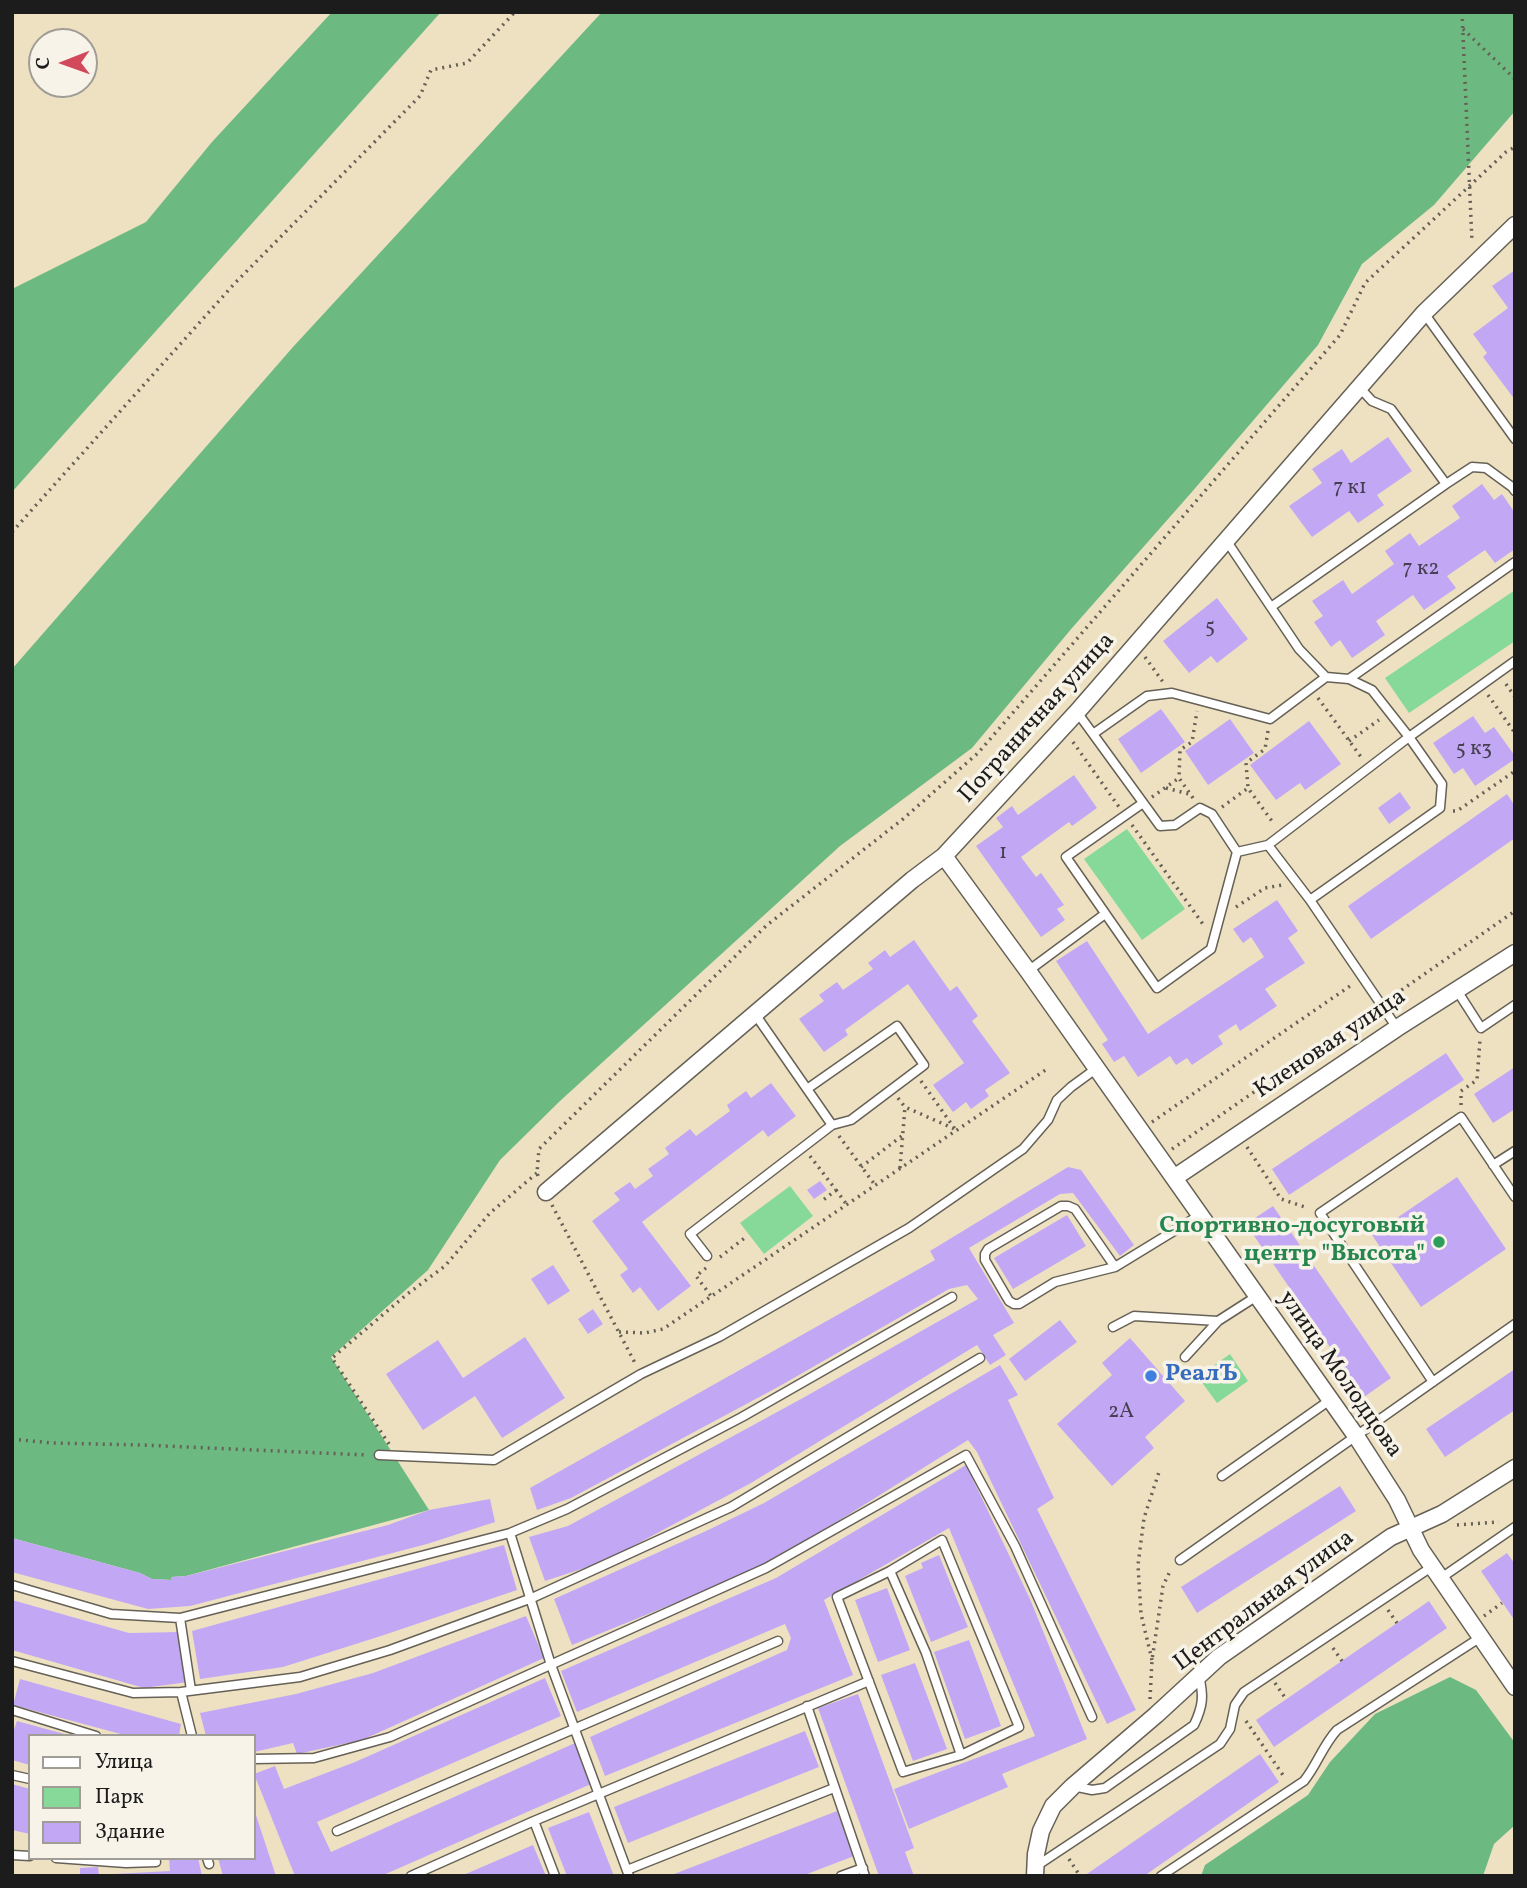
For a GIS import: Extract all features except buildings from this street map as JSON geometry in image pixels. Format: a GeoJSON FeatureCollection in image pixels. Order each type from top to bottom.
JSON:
{"type":"FeatureCollection","features":[{"type":"Feature","properties":{"kind":"street","name":"Пограничная улица"},"geometry":{"type":"LineString","coordinates":[[546,1192],[912,880],[944,856],[1077,712],[1424,313],[1515,225]]}},
{"type":"Feature","properties":{"kind":"street","name":"улица Молодцова"},"geometry":{"type":"LineString","coordinates":[[944,856],[1356,1436],[1397,1500],[1422,1550],[1515,1687]]}},
{"type":"Feature","properties":{"kind":"street","name":"Кленовая улица"},"geometry":{"type":"LineString","coordinates":[[1174,1178],[1456,989],[1515,953]]}},
{"type":"Feature","properties":{"kind":"street","name":"Центральная улица"},"geometry":{"type":"LineString","coordinates":[[1035,1871],[1041,1831],[1054,1807],[1073,1786],[1219,1657],[1391,1537],[1442,1514],[1515,1468]]}},
{"type":"Feature","properties":{"kind":"lane"},"geometry":{"type":"LineString","coordinates":[[1424,313],[1515,439]]}},
{"type":"Feature","properties":{"kind":"lane"},"geometry":{"type":"LineString","coordinates":[[1358,387],[1372,401],[1391,409],[1446,484]]}},
{"type":"Feature","properties":{"kind":"lane"},"geometry":{"type":"LineString","coordinates":[[1271,607],[1472,467],[1486,468],[1515,491]]}},
{"type":"Feature","properties":{"kind":"lane"},"geometry":{"type":"LineString","coordinates":[[1226,540],[1299,649],[1326,677]]}},
{"type":"Feature","properties":{"kind":"lane"},"geometry":{"type":"LineString","coordinates":[[1349,679],[1515,562]]}},
{"type":"Feature","properties":{"kind":"lane"},"geometry":{"type":"LineString","coordinates":[[1237,852],[1268,845],[1409,737],[1515,661]]}},
{"type":"Feature","properties":{"kind":"lane"},"geometry":{"type":"LineString","coordinates":[[1093,734],[1147,696],[1172,693],[1270,719],[1326,677],[1349,679],[1372,690],[1442,784],[1440,808],[1310,900]]}},
{"type":"Feature","properties":{"kind":"lane"},"geometry":{"type":"LineString","coordinates":[[1077,712],[1160,826],[1175,825],[1200,808],[1212,814],[1237,852],[1211,949],[1157,988],[1066,857],[1143,803]]}},
{"type":"Feature","properties":{"kind":"lane"},"geometry":{"type":"LineString","coordinates":[[1268,845],[1310,900],[1398,1028]]}},
{"type":"Feature","properties":{"kind":"lane"},"geometry":{"type":"LineString","coordinates":[[1028,971],[1105,914]]}},
{"type":"Feature","properties":{"kind":"lane"},"geometry":{"type":"LineString","coordinates":[[1456,989],[1481,1028],[1515,1005]]}},
{"type":"Feature","properties":{"kind":"lane"},"geometry":{"type":"LineString","coordinates":[[755,1014],[832,1125]]}},
{"type":"Feature","properties":{"kind":"lane"},"geometry":{"type":"LineString","coordinates":[[707,1256],[690,1234],[832,1125],[851,1120],[924,1065],[897,1026],[807,1089]]}},
{"type":"Feature","properties":{"kind":"lane"},"geometry":{"type":"LineString","coordinates":[[379,1455],[494,1460],[641,1374],[719,1336],[909,1228],[1023,1149],[1048,1120],[1057,1100],[1097,1068]]}},
{"type":"Feature","properties":{"kind":"lane"},"geometry":{"type":"LineString","coordinates":[[1433,1382],[1320,1213],[1461,1117],[1515,1197]]}},
{"type":"Feature","properties":{"kind":"lane"},"geometry":{"type":"LineString","coordinates":[[1493,1165],[1515,1151]]}},
{"type":"Feature","properties":{"kind":"lane"},"geometry":{"type":"LineString","coordinates":[[1115,1267],[1075,1209],[1068,1206],[1061,1206],[985,1254],[985,1259],[1009,1301],[1019,1304],[1055,1282],[1115,1267],[1200,1215]]}},
{"type":"Feature","properties":{"kind":"lane"},"geometry":{"type":"LineString","coordinates":[[1185,1357],[1218,1321],[1257,1296]]}},
{"type":"Feature","properties":{"kind":"lane"},"geometry":{"type":"LineString","coordinates":[[12,1585],[111,1614],[180,1618],[510,1532],[567,1509],[742,1417],[952,1297]]}},
{"type":"Feature","properties":{"kind":"lane"},"geometry":{"type":"LineString","coordinates":[[1113,1327],[1134,1316],[1218,1321]]}},
{"type":"Feature","properties":{"kind":"lane"},"geometry":{"type":"LineString","coordinates":[[1180,1560],[1515,1324]]}},
{"type":"Feature","properties":{"kind":"lane"},"geometry":{"type":"LineString","coordinates":[[12,1661],[133,1693],[181,1692],[300,1677],[390,1650],[532,1598],[731,1507],[980,1358]]}},
{"type":"Feature","properties":{"kind":"lane"},"geometry":{"type":"LineString","coordinates":[[1222,1476],[1330,1399]]}},
{"type":"Feature","properties":{"kind":"lane"},"geometry":{"type":"LineString","coordinates":[[256,1759],[314,1758],[390,1737],[766,1568],[966,1455],[1015,1546],[1091,1717]]}},
{"type":"Feature","properties":{"kind":"lane"},"geometry":{"type":"LineString","coordinates":[[1035,1871],[1062,1849],[1220,1744],[1230,1729],[1235,1705],[1244,1692],[1511,1525]]}},
{"type":"Feature","properties":{"kind":"lane"},"geometry":{"type":"LineString","coordinates":[[510,1532],[551,1665],[628,1873],[834,1788]]}},
{"type":"Feature","properties":{"kind":"lane"},"geometry":{"type":"LineString","coordinates":[[942,1541],[1020,1727],[961,1755],[903,1772],[837,1597],[890,1571],[942,1541]]}},
{"type":"Feature","properties":{"kind":"lane"},"geometry":{"type":"LineString","coordinates":[[890,1571],[926,1653],[961,1755]]}},
{"type":"Feature","properties":{"kind":"lane"},"geometry":{"type":"LineString","coordinates":[[180,1618],[191,1690]]}},
{"type":"Feature","properties":{"kind":"lane"},"geometry":{"type":"LineString","coordinates":[[1161,1876],[1304,1781],[1312,1772],[1328,1740],[1337,1730],[1481,1637]]}},
{"type":"Feature","properties":{"kind":"lane"},"geometry":{"type":"LineString","coordinates":[[337,1831],[778,1641]]}},
{"type":"Feature","properties":{"kind":"lane"},"geometry":{"type":"LineString","coordinates":[[1073,1786],[1092,1790],[1105,1788],[1194,1725],[1202,1709],[1203,1692],[1199,1675]]}},
{"type":"Feature","properties":{"kind":"lane"},"geometry":{"type":"LineString","coordinates":[[411,1876],[599,1793],[869,1681]]}},
{"type":"Feature","properties":{"kind":"lane"},"geometry":{"type":"LineString","coordinates":[[181,1692],[192,1734]]}},
{"type":"Feature","properties":{"kind":"lane"},"geometry":{"type":"LineString","coordinates":[[807,1706],[864,1872],[841,1876]]}},
{"type":"Feature","properties":{"kind":"lane"},"geometry":{"type":"LineString","coordinates":[[12,1710],[90,1734]]}},
{"type":"Feature","properties":{"kind":"lane"},"geometry":{"type":"LineString","coordinates":[[534,1821],[555,1876]]}},
{"type":"Feature","properties":{"kind":"lane"},"geometry":{"type":"LineString","coordinates":[[84,1860],[126,1863],[156,1861]]}},
{"type":"Feature","properties":{"kind":"path"},"geometry":{"type":"LineString","coordinates":[[12,532],[235,283],[420,96],[432,70],[467,63],[516,12]]}},
{"type":"Feature","properties":{"kind":"path"},"geometry":{"type":"LineString","coordinates":[[1462,12],[1473,265]]}},
{"type":"Feature","properties":{"kind":"path"},"geometry":{"type":"LineString","coordinates":[[1462,28],[1515,79]]}},
{"type":"Feature","properties":{"kind":"path"},"geometry":{"type":"LineString","coordinates":[[641,1374],[537,1173],[539,1149],[768,925],[903,819],[978,753],[1340,335],[1365,283],[1469,185],[1515,147]]}},
{"type":"Feature","properties":{"kind":"path"},"geometry":{"type":"LineString","coordinates":[[1136,644],[1172,693]]}},
{"type":"Feature","properties":{"kind":"path"},"geometry":{"type":"LineString","coordinates":[[1480,685],[1515,733]]}},
{"type":"Feature","properties":{"kind":"path"},"geometry":{"type":"LineString","coordinates":[[1310,688],[1369,769]]}},
{"type":"Feature","properties":{"kind":"path"},"geometry":{"type":"LineString","coordinates":[[1199,700],[1192,742],[1180,750],[1179,778],[1200,808]]}},
{"type":"Feature","properties":{"kind":"path"},"geometry":{"type":"LineString","coordinates":[[1349,741],[1389,712]]}},
{"type":"Feature","properties":{"kind":"path"},"geometry":{"type":"LineString","coordinates":[[1270,719],[1265,749],[1246,763],[1248,788],[1282,834]]}},
{"type":"Feature","properties":{"kind":"path"},"geometry":{"type":"LineString","coordinates":[[1063,727],[1214,940]]}},
{"type":"Feature","properties":{"kind":"path"},"geometry":{"type":"LineString","coordinates":[[1440,808],[1457,811],[1515,771]]}},
{"type":"Feature","properties":{"kind":"path"},"geometry":{"type":"LineString","coordinates":[[1143,803],[1179,778]]}},
{"type":"Feature","properties":{"kind":"path"},"geometry":{"type":"LineString","coordinates":[[1166,787],[1191,795]]}},
{"type":"Feature","properties":{"kind":"path"},"geometry":{"type":"LineString","coordinates":[[1212,814],[1248,788]]}},
{"type":"Feature","properties":{"kind":"path"},"geometry":{"type":"LineString","coordinates":[[1220,918],[1265,888],[1285,885],[1301,889]]}},
{"type":"Feature","properties":{"kind":"path"},"geometry":{"type":"LineString","coordinates":[[1160,1158],[1515,911]]}},
{"type":"Feature","properties":{"kind":"path"},"geometry":{"type":"LineString","coordinates":[[1141,1130],[1364,977]]}},
{"type":"Feature","properties":{"kind":"path"},"geometry":{"type":"LineString","coordinates":[[1461,1117],[1461,1091],[1477,1080],[1481,1028]]}},
{"type":"Feature","properties":{"kind":"path"},"geometry":{"type":"LineString","coordinates":[[619,1332],[645,1333],[663,1329],[1047,1069]]}},
{"type":"Feature","properties":{"kind":"path"},"geometry":{"type":"LineString","coordinates":[[915,1072],[957,1130]]}},
{"type":"Feature","properties":{"kind":"path"},"geometry":{"type":"LineString","coordinates":[[900,1169],[905,1107],[957,1130]]}},
{"type":"Feature","properties":{"kind":"path"},"geometry":{"type":"LineString","coordinates":[[832,1125],[875,1185]]}},
{"type":"Feature","properties":{"kind":"path"},"geometry":{"type":"LineString","coordinates":[[861,1167],[903,1135]]}},
{"type":"Feature","properties":{"kind":"path"},"geometry":{"type":"LineString","coordinates":[[1238,1135],[1282,1199],[1320,1213]]}},
{"type":"Feature","properties":{"kind":"path"},"geometry":{"type":"LineString","coordinates":[[804,1147],[847,1205]]}},
{"type":"Feature","properties":{"kind":"path"},"geometry":{"type":"LineString","coordinates":[[398,1456],[332,1358],[445,1266],[491,1213],[537,1173]]}},
{"type":"Feature","properties":{"kind":"path"},"geometry":{"type":"LineString","coordinates":[[822,1201],[836,1190]]}},
{"type":"Feature","properties":{"kind":"path"},"geometry":{"type":"LineString","coordinates":[[696,1276],[712,1296]]}},
{"type":"Feature","properties":{"kind":"path"},"geometry":{"type":"LineString","coordinates":[[12,1439],[51,1443],[379,1455]]}},
{"type":"Feature","properties":{"kind":"path"},"geometry":{"type":"LineString","coordinates":[[1152,1660],[1140,1614],[1138,1565],[1144,1518],[1160,1472]]}},
{"type":"Feature","properties":{"kind":"path"},"geometry":{"type":"LineString","coordinates":[[1449,1526],[1511,1525]]}},
{"type":"Feature","properties":{"kind":"path"},"geometry":{"type":"LineString","coordinates":[[1149,1708],[1152,1660],[1163,1586],[1170,1571],[1180,1560]]}},
{"type":"Feature","properties":{"kind":"path"},"geometry":{"type":"LineString","coordinates":[[1482,1617],[1502,1603]]}},
{"type":"Feature","properties":{"kind":"path"},"geometry":{"type":"LineString","coordinates":[[1235,1705],[1292,1789]]}},
{"type":"Feature","properties":{"kind":"path"},"geometry":{"type":"LineString","coordinates":[[1062,1849],[1080,1876]]}},
{"type":"Feature","properties":{"kind":"green space"},"geometry":{"type":"Polygon","coordinates":[[[332,12],[441,12],[12,492],[12,289],[146,222],[212,142],[332,12]]]}},
{"type":"Feature","properties":{"kind":"green space"},"geometry":{"type":"Polygon","coordinates":[[[602,12],[1515,12],[1515,111],[1434,205],[1362,264],[1318,345],[1072,628],[972,748],[840,846],[560,1101],[500,1160],[428,1270],[331,1357],[429,1510],[186,1576],[171,1577],[171,1580],[152,1579],[140,1573],[12,1538],[12,669],[293,347],[602,12]]]}},
{"type":"Feature","properties":{"kind":"green space"},"geometry":{"type":"Polygon","coordinates":[[[1515,590],[1515,641],[1409,713],[1385,678],[1515,590]]]}},
{"type":"Feature","properties":{"kind":"green space"},"geometry":{"type":"Polygon","coordinates":[[[1127,829],[1185,909],[1142,940],[1084,859],[1127,829]]]}},
{"type":"Feature","properties":{"kind":"green space"},"geometry":{"type":"Polygon","coordinates":[[[790,1186],[813,1216],[764,1254],[740,1223],[790,1186]]]}},
{"type":"Feature","properties":{"kind":"green space"},"geometry":{"type":"Polygon","coordinates":[[[1230,1354],[1248,1381],[1217,1403],[1198,1377],[1230,1354]]]}},
{"type":"Feature","properties":{"kind":"green space"},"geometry":{"type":"Polygon","coordinates":[[[1450,1677],[1476,1690],[1515,1743],[1515,1825],[1494,1844],[1483,1876],[1201,1876],[1205,1865],[1308,1795],[1330,1762],[1375,1714],[1450,1677]]]}},
{"type":"Feature","properties":{"kind":"place","name":"Спортивно-досуговый центр \"Высота\""},"geometry":{"type":"Point","coordinates":[1439,1242]}},
{"type":"Feature","properties":{"kind":"place","name":"РеалЪ"},"geometry":{"type":"Point","coordinates":[1151,1376]}}]}
